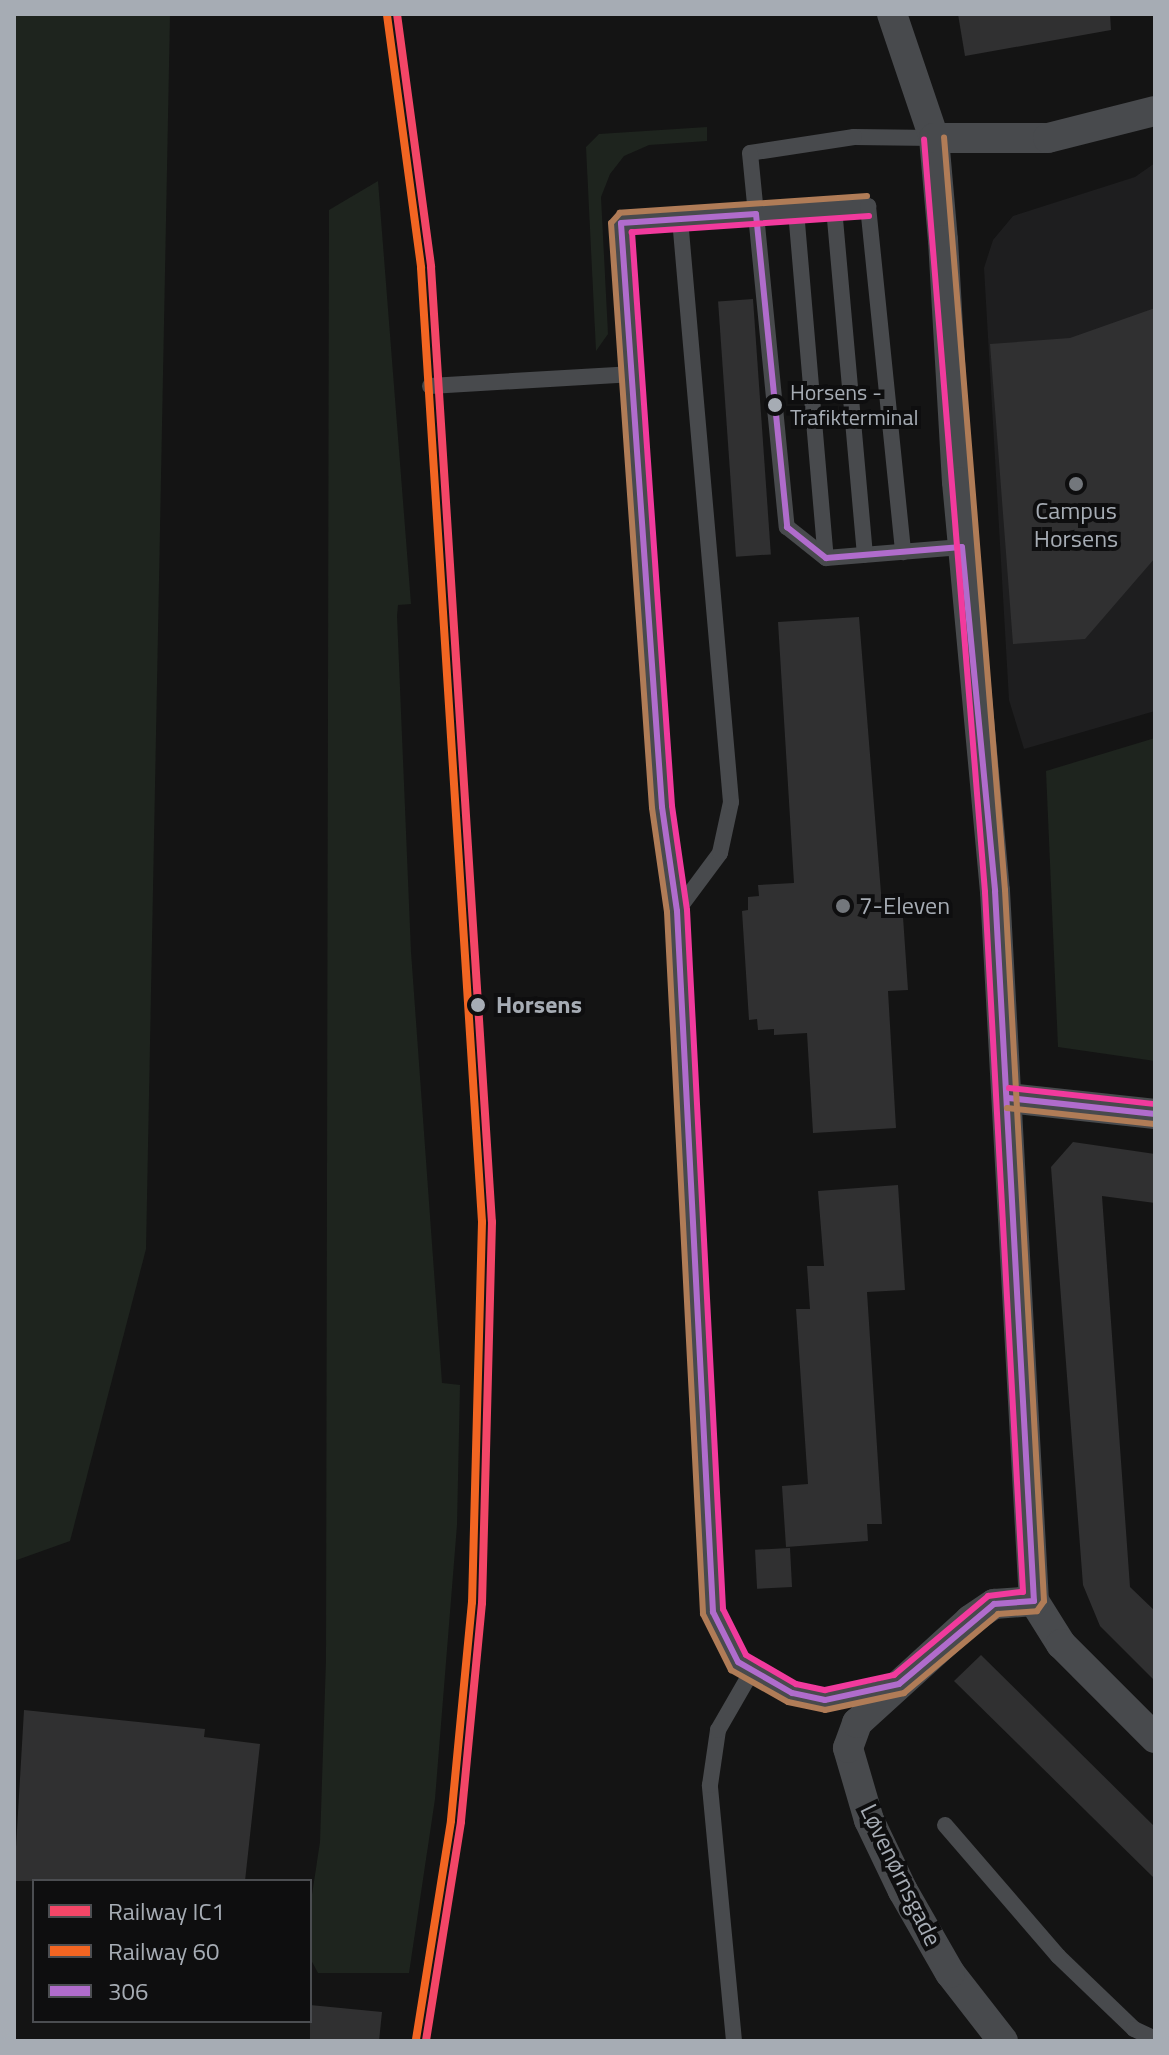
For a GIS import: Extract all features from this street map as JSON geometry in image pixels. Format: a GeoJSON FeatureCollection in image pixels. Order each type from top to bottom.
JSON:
{"type":"FeatureCollection","features":[{"type":"Feature","properties":{"kind":"street"},"geometry":{"type":"LineString","coordinates":[[892,14],[934,138],[962,547],[1008,1098],[1013,1291],[1034,1601],[1061,1644],[1155,1738]]}},
{"type":"Feature","properties":{"kind":"street"},"geometry":{"type":"LineString","coordinates":[[934,138],[1035,140],[1155,111]]}},
{"type":"Feature","properties":{"kind":"street"},"geometry":{"type":"LineString","coordinates":[[1008,1098],[1155,1114]]}},
{"type":"Feature","properties":{"kind":"street","name":"Løvenørnsgade"},"geometry":{"type":"LineString","coordinates":[[1003,2041],[950,1973],[903,1891],[860,1791],[848,1748],[857,1723],[994,1604],[1034,1601]]}},
{"type":"Feature","properties":{"kind":"lane"},"geometry":{"type":"LineString","coordinates":[[934,138],[854,137],[750,153],[787,527],[826,558],[962,547]]}},
{"type":"Feature","properties":{"kind":"lane"},"geometry":{"type":"LineString","coordinates":[[899,1684],[825,1700],[792,1693],[752,1671],[721,1638],[710,1592],[677,911],[662,807],[621,223],[868,206],[903,552]]}},
{"type":"Feature","properties":{"kind":"lane"},"geometry":{"type":"LineString","coordinates":[[834,208],[865,555]]}},
{"type":"Feature","properties":{"kind":"lane"},"geometry":{"type":"LineString","coordinates":[[796,211],[826,558]]}},
{"type":"Feature","properties":{"kind":"lane"},"geometry":{"type":"LineString","coordinates":[[677,911],[720,853],[731,802],[680,219]]}},
{"type":"Feature","properties":{"kind":"lane"},"geometry":{"type":"LineString","coordinates":[[430,386],[494,388],[634,374]]}},
{"type":"Feature","properties":{"kind":"lane"},"geometry":{"type":"LineString","coordinates":[[734,2041],[710,1785],[718,1730],[752,1671]]}},
{"type":"Feature","properties":{"kind":"lane"},"geometry":{"type":"LineString","coordinates":[[945,1825],[1058,1956],[1134,2029],[1155,2039]]}},
{"type":"Feature","properties":{"kind":"shaded area"},"geometry":{"type":"Polygon","coordinates":[[[14,14],[170,14],[146,1249],[70,1541],[14,1561],[14,14]]]}},
{"type":"Feature","properties":{"kind":"shaded area"},"geometry":{"type":"Polygon","coordinates":[[[707,127],[707,141],[649,145],[624,156],[610,174],[601,197],[608,334],[596,351],[586,147],[599,134],[707,127]]]}},
{"type":"Feature","properties":{"kind":"shaded area","name":"Campus Horsens"},"geometry":{"type":"Polygon","coordinates":[[[1155,163],[1155,711],[1024,749],[1009,700],[984,268],[993,240],[1013,216],[1135,177],[1155,163]]]}},
{"type":"Feature","properties":{"kind":"shaded area"},"geometry":{"type":"Polygon","coordinates":[[[378,181],[411,604],[398,605],[397,616],[411,952],[442,1383],[460,1385],[457,1525],[435,1799],[409,1973],[318,1973],[312,1962],[312,1895],[320,1842],[326,1660],[329,210],[378,181]]]}},
{"type":"Feature","properties":{"kind":"shaded area"},"geometry":{"type":"Polygon","coordinates":[[[1155,738],[1155,1061],[1058,1047],[1046,771],[1155,738]]]}},
{"type":"Feature","properties":{"kind":"building"},"geometry":{"type":"Polygon","coordinates":[[[958,14],[1110,14],[1111,30],[965,56],[958,14]]]}},
{"type":"Feature","properties":{"kind":"building"},"geometry":{"type":"Polygon","coordinates":[[[753,299],[771,554],[736,557],[718,301],[753,299]]]}},
{"type":"Feature","properties":{"kind":"building"},"geometry":{"type":"Polygon","coordinates":[[[1155,308],[1155,558],[1085,639],[1013,644],[990,344],[1070,338],[1155,308]]]}},
{"type":"Feature","properties":{"kind":"building"},"geometry":{"type":"Polygon","coordinates":[[[859,617],[883,918],[903,917],[908,990],[888,991],[896,1128],[813,1133],[807,1033],[774,1035],[774,1029],[758,1030],[757,1019],[749,1020],[742,911],[748,910],[748,897],[759,896],[758,885],[794,883],[778,622],[859,617]]]}},
{"type":"Feature","properties":{"kind":"building"},"geometry":{"type":"Polygon","coordinates":[[[1073,1142],[1155,1154],[1155,1203],[1102,1196],[1130,1587],[1155,1611],[1155,1681],[1100,1626],[1083,1585],[1051,1167],[1073,1142]]]}},
{"type":"Feature","properties":{"kind":"building"},"geometry":{"type":"Polygon","coordinates":[[[898,1185],[905,1290],[867,1292],[882,1524],[867,1524],[868,1541],[786,1547],[782,1486],[808,1484],[796,1309],[810,1309],[807,1266],[824,1266],[818,1191],[898,1185]]]}},
{"type":"Feature","properties":{"kind":"building"},"geometry":{"type":"Polygon","coordinates":[[[790,1548],[792,1587],[757,1589],[755,1550],[790,1548]]]}},
{"type":"Feature","properties":{"kind":"building"},"geometry":{"type":"Polygon","coordinates":[[[981,1655],[1155,1827],[1155,1879],[954,1681],[981,1655]]]}},
{"type":"Feature","properties":{"kind":"building"},"geometry":{"type":"Polygon","coordinates":[[[24,1710],[205,1729],[204,1737],[260,1744],[245,1879],[14,1881],[24,1710]]]}},
{"type":"Feature","properties":{"kind":"building"},"geometry":{"type":"Polygon","coordinates":[[[312,2005],[382,2012],[379,2041],[310,2041],[312,2005]]]}},
{"type":"Feature","properties":{"kind":"rail line","name":"IC1"},"geometry":{"type":"LineString","coordinates":[[397,14],[431,267],[492,1222],[482,1603],[461,1822],[426,2041]]}},
{"type":"Feature","properties":{"kind":"rail line","name":"60"},"geometry":{"type":"LineString","coordinates":[[387,15],[421,268],[482,1222],[472,1602],[451,1821],[416,2039]]}},
{"type":"Feature","properties":{"kind":"transit line"},"geometry":{"type":"LineString","coordinates":[[867,196],[620,213],[611,223],[652,808],[667,912],[703,1614],[731,1670],[788,1702],[825,1710],[904,1693],[998,1614],[1037,1611],[1044,1601],[1005,890],[944,137]]}},
{"type":"Feature","properties":{"kind":"transit line"},"geometry":{"type":"LineString","coordinates":[[869,216],[632,232],[672,806],[687,910],[723,1609],[746,1655],[796,1684],[825,1690],[894,1675],[988,1596],[1023,1592],[985,892],[924,139]]}},
{"type":"Feature","properties":{"kind":"transit line","name":"306"},"geometry":{"type":"LineString","coordinates":[[756,214],[787,527],[826,558],[962,547],[995,891],[1034,1601],[994,1604],[899,1684],[825,1700],[792,1693],[738,1662],[713,1612],[677,911],[662,807],[621,223],[756,214]]}},
{"type":"Feature","properties":{"kind":"transit line"},"geometry":{"type":"LineString","coordinates":[[1009,1088],[1155,1104]]}},
{"type":"Feature","properties":{"kind":"transit line","name":"306"},"geometry":{"type":"LineString","coordinates":[[1008,1098],[1155,1114]]}},
{"type":"Feature","properties":{"kind":"transit line"},"geometry":{"type":"LineString","coordinates":[[1007,1108],[1154,1124]]}},
{"type":"Feature","properties":{"kind":"place","name":"Horsens - Trafikterminal"},"geometry":{"type":"Point","coordinates":[775,405]}},
{"type":"Feature","properties":{"kind":"place","name":"Campus Horsens"},"geometry":{"type":"Point","coordinates":[1076,484]}},
{"type":"Feature","properties":{"kind":"place","name":"7-Eleven"},"geometry":{"type":"Point","coordinates":[843,906]}},
{"type":"Feature","properties":{"kind":"place","name":"Horsens"},"geometry":{"type":"Point","coordinates":[478,1005]}}]}
